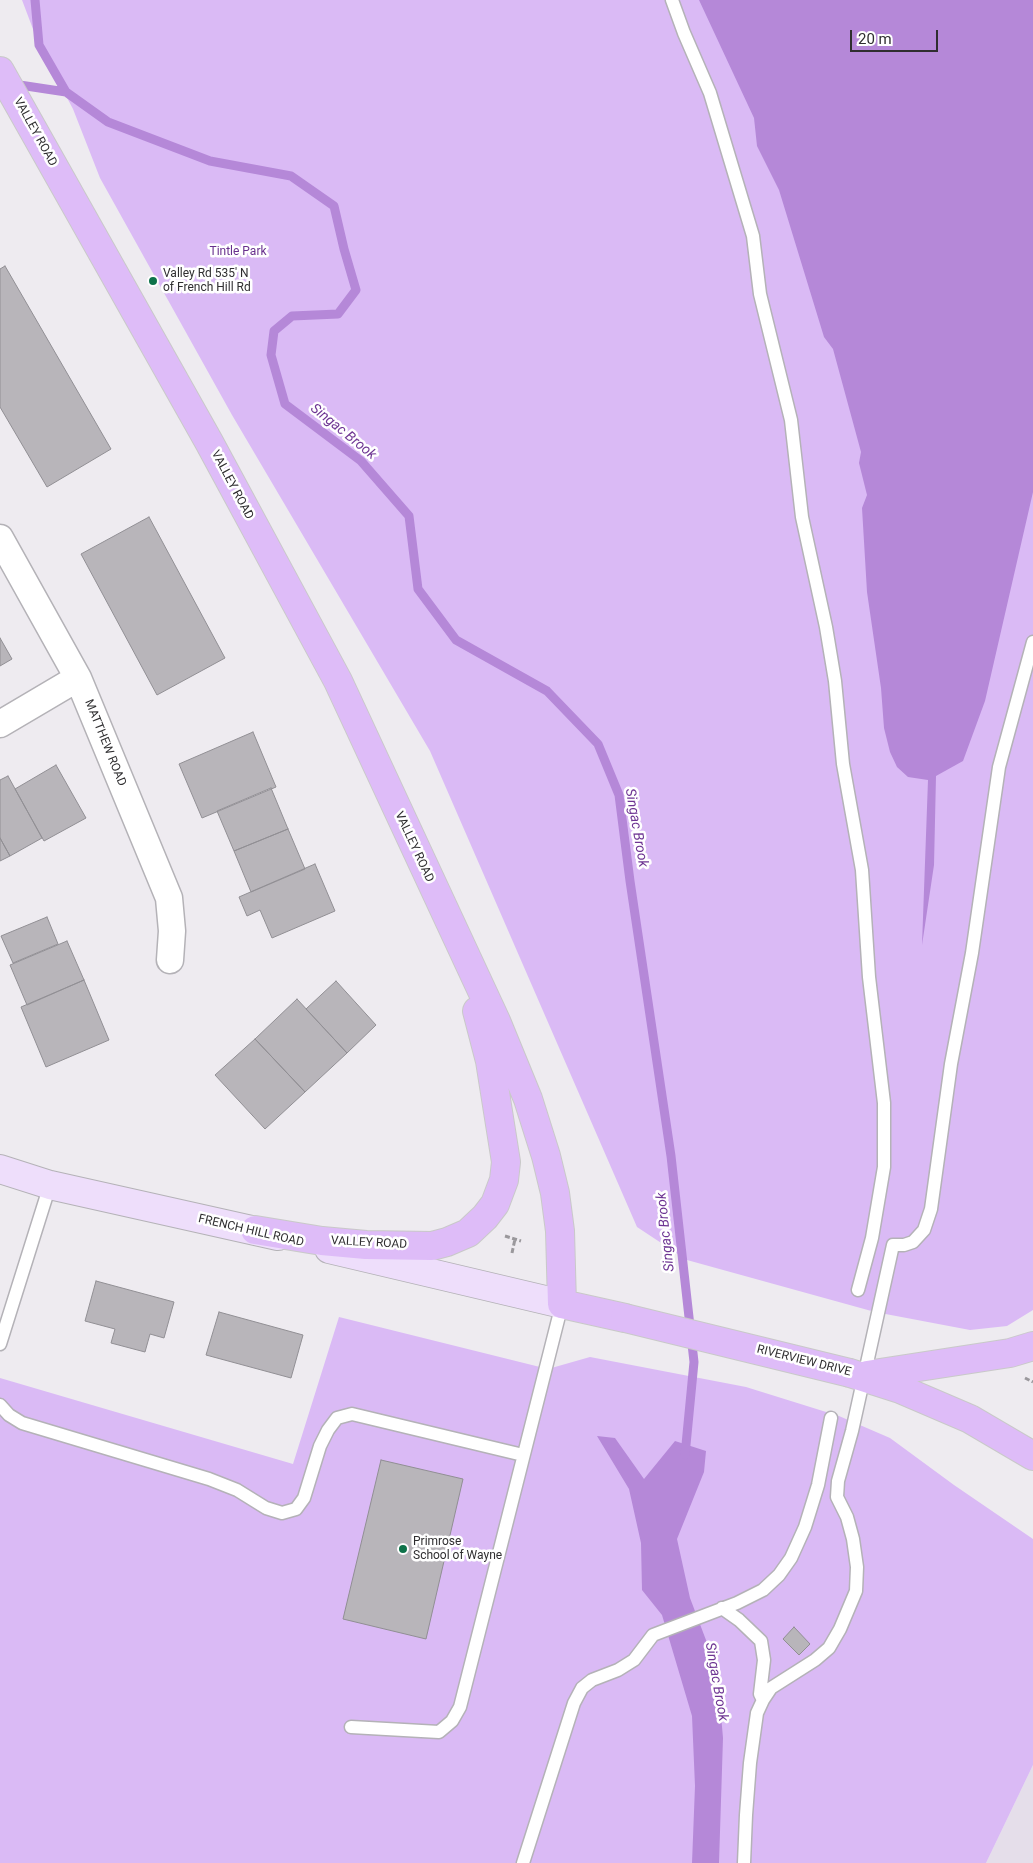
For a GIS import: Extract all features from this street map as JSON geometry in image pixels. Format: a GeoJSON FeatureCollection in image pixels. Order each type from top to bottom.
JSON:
{"type":"FeatureCollection","features":[{"type":"Feature","properties":{"kind":"main road","name":"VALLEY ROAD"},"geometry":{"type":"LineString","coordinates":[[0,72],[209,442],[338,680],[496,1021],[528,1099],[546,1156],[555,1193],[560,1231],[562,1304]]}},
{"type":"Feature","properties":{"kind":"main road","name":"VALLEY ROAD"},"geometry":{"type":"LineString","coordinates":[[255,1230],[322,1241],[366,1245],[432,1246],[468,1233],[485,1218],[495,1204],[504,1180],[506,1162],[490,1061],[470,985],[444,910]]}},
{"type":"Feature","properties":{"kind":"main road","name":"FRENCH HILL ROAD"},"geometry":{"type":"LineString","coordinates":[[0,1170],[50,1185],[255,1230],[368,1260],[562,1304]]}},
{"type":"Feature","properties":{"kind":"main road","name":"RIVERVIEW DRIVE"},"geometry":{"type":"LineString","coordinates":[[562,1304],[857,1374],[900,1389],[970,1419],[1033,1456]]}},
{"type":"Feature","properties":{"kind":"main road"},"geometry":{"type":"LineString","coordinates":[[857,1374],[1010,1353],[1033,1346]]}},
{"type":"Feature","properties":{"kind":"street","name":"MATTHEW ROAD"},"geometry":{"type":"LineString","coordinates":[[0,538],[78,678],[169,898],[172,931],[170,960]]}},
{"type":"Feature","properties":{"kind":"street"},"geometry":{"type":"LineString","coordinates":[[0,724],[78,678]]}},
{"type":"Feature","properties":{"kind":"lane"},"geometry":{"type":"LineString","coordinates":[[672,0],[710,93],[753,236],[760,294],[791,420],[802,517],[826,627],[835,681],[843,764],[862,870],[869,977],[884,1102],[884,1167],[872,1238],[858,1290]]}},
{"type":"Feature","properties":{"kind":"lane"},"geometry":{"type":"LineString","coordinates":[[872,1238],[893,1245],[904,1245],[913,1242],[924,1230],[931,1209],[951,1064],[972,953],[999,767],[1033,642]]}},
{"type":"Feature","properties":{"kind":"lane"},"geometry":{"type":"LineString","coordinates":[[0,1344],[50,1185]]}},
{"type":"Feature","properties":{"kind":"lane"},"geometry":{"type":"LineString","coordinates":[[744,1863],[746,1815],[757,1713],[771,1688],[815,1660],[829,1648],[840,1629],[856,1591],[857,1567],[853,1539],[837,1497],[838,1481],[852,1431],[857,1374],[893,1245]]}},
{"type":"Feature","properties":{"kind":"lane"},"geometry":{"type":"LineString","coordinates":[[351,1727],[439,1732],[452,1721],[460,1707],[562,1304]]}},
{"type":"Feature","properties":{"kind":"lane"},"geometry":{"type":"LineString","coordinates":[[0,1405],[9,1415],[22,1423],[224,1484],[266,1508],[282,1513],[296,1509],[304,1498],[320,1446],[328,1430],[337,1418],[352,1414],[523,1455]]}},
{"type":"Feature","properties":{"kind":"lane"},"geometry":{"type":"LineString","coordinates":[[523,1863],[578,1695],[582,1688],[592,1680],[618,1670],[634,1660],[653,1635],[763,1590],[779,1576],[791,1558],[805,1527],[818,1485],[830,1418]]}},
{"type":"Feature","properties":{"kind":"lane"},"geometry":{"type":"LineString","coordinates":[[818,1485],[837,1497]]}},
{"type":"Feature","properties":{"kind":"lane"},"geometry":{"type":"LineString","coordinates":[[722,1608],[739,1620],[761,1641],[764,1660],[760,1694],[763,1700]]}},
{"type":"Feature","properties":{"kind":"path"},"geometry":{"type":"LineString","coordinates":[[512,1253],[515,1239]]}},
{"type":"Feature","properties":{"kind":"shaded area"},"geometry":{"type":"Polygon","coordinates":[[[1033,1765],[1033,1863],[986,1863],[1033,1765]]]}},
{"type":"Feature","properties":{"kind":"green space","name":"Tintle Park"},"geometry":{"type":"Polygon","coordinates":[[[22,0],[1033,0],[1033,1310],[1007,1326],[970,1330],[875,1312],[687,1260],[637,1227],[430,751],[232,415],[100,178],[73,109],[39,45],[22,0]]]}},
{"type":"Feature","properties":{"kind":"green space"},"geometry":{"type":"Polygon","coordinates":[[[339,1317],[548,1369],[590,1357],[746,1387],[839,1416],[890,1438],[1033,1539],[1033,1765],[986,1863],[0,1863],[0,1378],[293,1464],[339,1317]]]}},
{"type":"Feature","properties":{"kind":"water"},"geometry":{"type":"Polygon","coordinates":[[[699,0],[1033,0],[1033,492],[985,701],[963,761],[936,776],[934,865],[922,945],[928,780],[908,777],[897,767],[890,752],[884,728],[881,688],[867,592],[862,508],[867,495],[859,463],[861,452],[833,349],[824,337],[779,190],[757,146],[754,118],[699,0]]]}},
{"type":"Feature","properties":{"kind":"water"},"geometry":{"type":"Polygon","coordinates":[[[597,1436],[615,1438],[644,1479],[675,1441],[706,1451],[704,1472],[677,1539],[690,1598],[717,1669],[723,1738],[719,1863],[692,1863],[695,1786],[692,1716],[662,1615],[642,1590],[641,1543],[629,1489],[597,1436]]]}},
{"type":"Feature","properties":{"kind":"building"},"geometry":{"type":"Polygon","coordinates":[[[5,266],[111,449],[47,487],[0,407],[0,269],[5,266]]]}},
{"type":"Feature","properties":{"kind":"building"},"geometry":{"type":"Polygon","coordinates":[[[149,517],[225,658],[157,695],[81,554],[149,517]]]}},
{"type":"Feature","properties":{"kind":"building"},"geometry":{"type":"Polygon","coordinates":[[[0,638],[12,659],[0,666],[0,638]]]}},
{"type":"Feature","properties":{"kind":"building"},"geometry":{"type":"Polygon","coordinates":[[[253,732],[276,787],[202,818],[179,764],[253,732]]]}},
{"type":"Feature","properties":{"kind":"building"},"geometry":{"type":"Polygon","coordinates":[[[56,765],[86,818],[44,841],[15,789],[56,765]]]}},
{"type":"Feature","properties":{"kind":"building"},"geometry":{"type":"Polygon","coordinates":[[[8,776],[42,838],[10,856],[0,838],[0,780],[8,776]]]}},
{"type":"Feature","properties":{"kind":"building"},"geometry":{"type":"Polygon","coordinates":[[[271,788],[288,829],[234,851],[217,811],[271,788]]]}},
{"type":"Feature","properties":{"kind":"building"},"geometry":{"type":"Polygon","coordinates":[[[288,829],[305,869],[251,892],[234,851],[288,829]]]}},
{"type":"Feature","properties":{"kind":"building"},"geometry":{"type":"Polygon","coordinates":[[[0,838],[10,856],[0,861],[0,838]]]}},
{"type":"Feature","properties":{"kind":"building"},"geometry":{"type":"Polygon","coordinates":[[[315,864],[335,911],[272,938],[260,910],[247,916],[239,897],[315,864]]]}},
{"type":"Feature","properties":{"kind":"building"},"geometry":{"type":"Polygon","coordinates":[[[47,917],[58,944],[13,963],[1,936],[47,917]]]}},
{"type":"Feature","properties":{"kind":"building"},"geometry":{"type":"Polygon","coordinates":[[[67,941],[84,980],[27,1005],[10,965],[67,941]]]}},
{"type":"Feature","properties":{"kind":"building"},"geometry":{"type":"Polygon","coordinates":[[[84,980],[109,1040],[46,1067],[21,1007],[84,980]]]}},
{"type":"Feature","properties":{"kind":"building"},"geometry":{"type":"Polygon","coordinates":[[[336,981],[376,1025],[347,1053],[306,1009],[336,981]]]}},
{"type":"Feature","properties":{"kind":"building"},"geometry":{"type":"Polygon","coordinates":[[[297,999],[347,1053],[305,1092],[255,1039],[297,999]]]}},
{"type":"Feature","properties":{"kind":"building"},"geometry":{"type":"Polygon","coordinates":[[[255,1039],[305,1092],[265,1129],[215,1075],[255,1039]]]}},
{"type":"Feature","properties":{"kind":"building"},"geometry":{"type":"Polygon","coordinates":[[[96,1281],[174,1302],[164,1338],[150,1334],[145,1352],[111,1343],[115,1329],[85,1321],[96,1281]]]}},
{"type":"Feature","properties":{"kind":"building"},"geometry":{"type":"Polygon","coordinates":[[[219,1312],[303,1335],[291,1378],[206,1355],[219,1312]]]}},
{"type":"Feature","properties":{"kind":"building","name":"Primrose School of Wayne"},"geometry":{"type":"Polygon","coordinates":[[[381,1460],[463,1479],[426,1639],[343,1619],[381,1460]]]}},
{"type":"Feature","properties":{"kind":"building"},"geometry":{"type":"Polygon","coordinates":[[[794,1627],[810,1644],[799,1655],[783,1639],[794,1627]]]}},
{"type":"Feature","properties":{"kind":"waterway","name":"Singac Brook"},"geometry":{"type":"LineString","coordinates":[[35,0],[39,45],[66,92],[108,122],[210,161],[291,176],[334,206],[356,290],[338,314],[292,316],[274,331],[271,355],[285,404],[361,461],[409,516],[418,589],[456,640],[547,691],[598,744],[619,795],[671,1156],[694,1362],[685,1455]]}},
{"type":"Feature","properties":{"kind":"waterway"},"geometry":{"type":"LineString","coordinates":[[13,84],[66,92]]}},
{"type":"Feature","properties":{"kind":"place","name":"Valley Rd 535' N of French Hill Rd"},"geometry":{"type":"Point","coordinates":[153,281]}},
{"type":"Feature","properties":{"kind":"place","name":"Primrose School of Wayne"},"geometry":{"type":"Point","coordinates":[403,1549]}}]}
